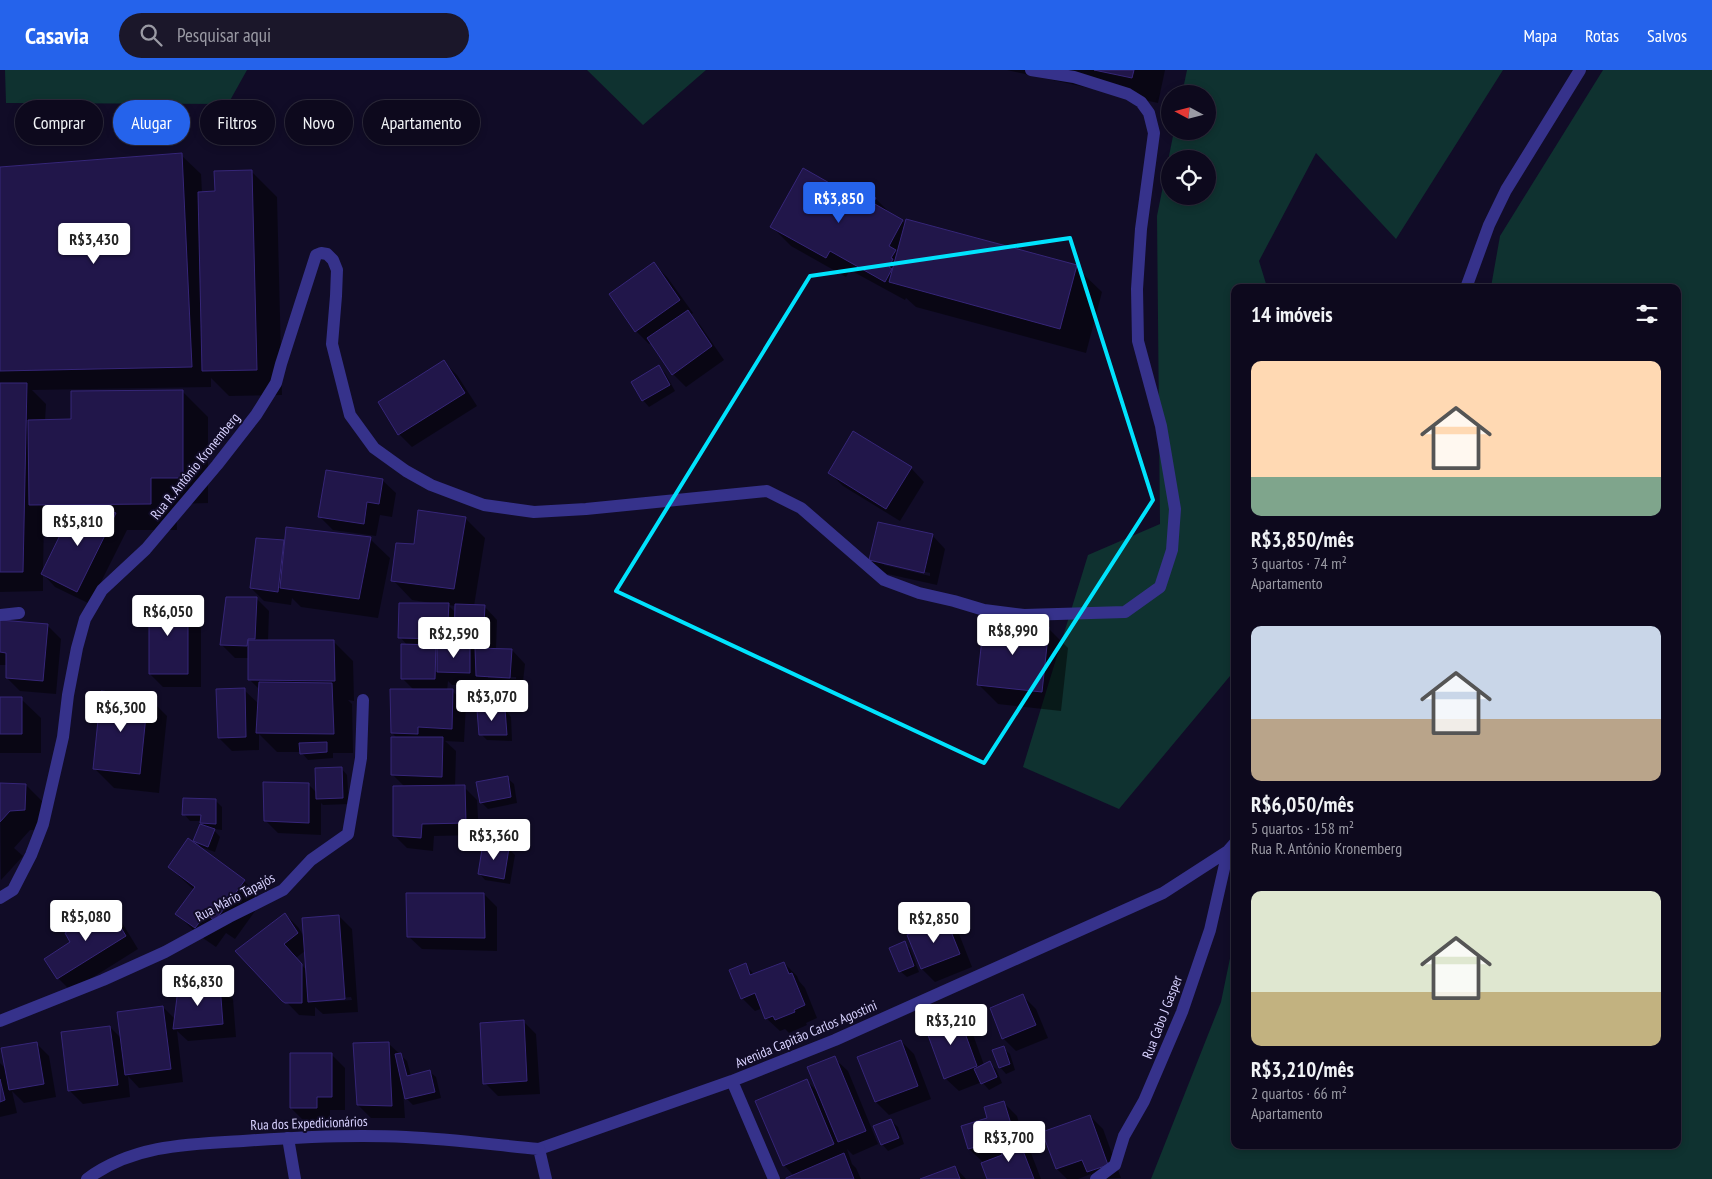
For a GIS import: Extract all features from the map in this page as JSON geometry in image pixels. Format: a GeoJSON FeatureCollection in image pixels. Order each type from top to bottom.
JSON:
{"type":"FeatureCollection","features":[{"type":"Feature","properties":{"kind":"street","name":"Rua R. Antônio Kronemberg"},"geometry":{"type":"LineString","coordinates":[[0,898],[13,890],[31,855],[43,824],[63,737],[68,695],[85,619],[102,590],[146,549],[217,465],[256,415],[276,383],[300,300],[316,255],[321,253],[327,254],[333,260],[337,270],[332,344],[350,415],[374,448],[431,485],[484,505],[534,512],[586,510],[767,491],[801,508],[884,580],[919,593],[984,610],[1024,615],[1125,612],[1160,587],[1172,550],[1175,509],[1160,426],[1138,341],[1137,289],[1141,229],[1154,133],[1149,113],[1141,102],[1128,94],[1074,77],[1031,70]]}},
{"type":"Feature","properties":{"kind":"street"},"geometry":{"type":"LineString","coordinates":[[1468,284],[1490,225],[1506,190],[1580,70]]}},
{"type":"Feature","properties":{"kind":"street"},"geometry":{"type":"LineString","coordinates":[[0,615],[19,613]]}},
{"type":"Feature","properties":{"kind":"street","name":"Rua Mário Tapajós"},"geometry":{"type":"LineString","coordinates":[[0,1021],[112,976],[165,952],[283,890],[311,860],[348,834],[361,758],[363,700]]}},
{"type":"Feature","properties":{"kind":"street","name":"Avenida Capitão Carlos Agostini"},"geometry":{"type":"LineString","coordinates":[[539,1149],[732,1081],[835,1040],[1163,893],[1231,847]]}},
{"type":"Feature","properties":{"kind":"street","name":"Rua Cabo J Gasper"},"geometry":{"type":"LineString","coordinates":[[1096,1179],[1115,1165],[1124,1136],[1144,1101],[1182,1012],[1210,930],[1231,847]]}},
{"type":"Feature","properties":{"kind":"street"},"geometry":{"type":"LineString","coordinates":[[732,1081],[774,1179]]}},
{"type":"Feature","properties":{"kind":"street","name":"Rua dos Expedicionários"},"geometry":{"type":"LineString","coordinates":[[87,1179],[117,1162],[142,1152],[162,1147],[288,1138],[343,1136],[406,1137],[539,1149]]}},
{"type":"Feature","properties":{"kind":"street"},"geometry":{"type":"LineString","coordinates":[[288,1138],[295,1179]]}},
{"type":"Feature","properties":{"kind":"street"},"geometry":{"type":"LineString","coordinates":[[539,1149],[546,1179]]}},
{"type":"Feature","properties":{"kind":"highlighted area"},"geometry":{"type":"Polygon","coordinates":[[[1070,238],[1153,500],[984,763],[616,591],[810,276],[1070,238]]]}},
{"type":"Feature","properties":{"kind":"green space"},"geometry":{"type":"Polygon","coordinates":[[[5,70],[247,70],[230,100],[200,100],[200,104],[190,104],[190,100],[113,100],[113,103],[103,103],[103,100],[15,100],[15,103],[6,103],[5,70]]]}},
{"type":"Feature","properties":{"kind":"green space"},"geometry":{"type":"Polygon","coordinates":[[[587,70],[706,70],[643,125],[587,70]]]}},
{"type":"Feature","properties":{"kind":"green space"},"geometry":{"type":"Polygon","coordinates":[[[1187,70],[1503,70],[1396,239],[1316,153],[1259,261],[1266,284],[1231,284],[1231,675],[1119,809],[1023,767],[1088,555],[1160,524],[1157,216],[1161,196],[1161,205],[1216,205],[1216,150],[1170,150],[1172,140],[1216,140],[1216,85],[1184,85],[1187,70]]]}},
{"type":"Feature","properties":{"kind":"green space"},"geometry":{"type":"Polygon","coordinates":[[[1603,70],[1712,70],[1712,1179],[1151,1179],[1221,1002],[1231,953],[1231,1149],[1681,1149],[1681,284],[1492,284],[1500,236],[1603,70]]]}},
{"type":"Feature","properties":{"kind":"building"},"geometry":{"type":"Polygon","coordinates":[[[1094,70],[1134,70],[1132,78],[1094,70]]]}},
{"type":"Feature","properties":{"kind":"building"},"geometry":{"type":"Polygon","coordinates":[[[182,153],[192,367],[0,371],[0,167],[182,153]]]}},
{"type":"Feature","properties":{"kind":"building"},"geometry":{"type":"Polygon","coordinates":[[[803,168],[854,197],[859,188],[876,198],[873,203],[903,220],[889,246],[896,250],[891,258],[893,259],[889,267],[892,269],[885,282],[830,251],[826,258],[770,227],[803,168]]]}},
{"type":"Feature","properties":{"kind":"building"},"geometry":{"type":"Polygon","coordinates":[[[252,170],[257,370],[202,371],[198,192],[215,191],[214,171],[252,170]]]}},
{"type":"Feature","properties":{"kind":"building"},"geometry":{"type":"Polygon","coordinates":[[[906,219],[1077,265],[1060,329],[889,282],[906,219]]]}},
{"type":"Feature","properties":{"kind":"building"},"geometry":{"type":"Polygon","coordinates":[[[654,262],[680,300],[635,332],[609,294],[654,262]]]}},
{"type":"Feature","properties":{"kind":"building"},"geometry":{"type":"Polygon","coordinates":[[[688,310],[712,346],[672,375],[647,338],[688,310]]]}},
{"type":"Feature","properties":{"kind":"building"},"geometry":{"type":"Polygon","coordinates":[[[444,360],[465,393],[398,435],[378,402],[444,360]]]}},
{"type":"Feature","properties":{"kind":"building"},"geometry":{"type":"Polygon","coordinates":[[[659,365],[670,385],[642,401],[631,382],[659,365]]]}},
{"type":"Feature","properties":{"kind":"building"},"geometry":{"type":"Polygon","coordinates":[[[0,383],[27,383],[23,572],[0,572],[0,383]]]}},
{"type":"Feature","properties":{"kind":"building"},"geometry":{"type":"Polygon","coordinates":[[[183,390],[183,478],[151,478],[151,504],[29,505],[28,420],[71,419],[71,391],[183,390]]]}},
{"type":"Feature","properties":{"kind":"building"},"geometry":{"type":"Polygon","coordinates":[[[853,431],[912,467],[886,509],[828,473],[853,431]]]}},
{"type":"Feature","properties":{"kind":"building"},"geometry":{"type":"Polygon","coordinates":[[[326,470],[383,479],[379,504],[367,502],[364,524],[318,517],[326,470]]]}},
{"type":"Feature","properties":{"kind":"building"},"geometry":{"type":"Polygon","coordinates":[[[103,507],[116,513],[77,592],[41,574],[65,525],[87,510],[103,507]]]}},
{"type":"Feature","properties":{"kind":"building"},"geometry":{"type":"Polygon","coordinates":[[[418,510],[466,517],[454,589],[391,581],[396,543],[414,544],[418,510]]]}},
{"type":"Feature","properties":{"kind":"building"},"geometry":{"type":"Polygon","coordinates":[[[878,522],[933,534],[924,573],[869,560],[878,522]]]}},
{"type":"Feature","properties":{"kind":"building"},"geometry":{"type":"Polygon","coordinates":[[[286,527],[371,537],[359,599],[280,588],[286,527]]]}},
{"type":"Feature","properties":{"kind":"building"},"geometry":{"type":"Polygon","coordinates":[[[256,538],[284,540],[278,592],[250,588],[256,538]]]}},
{"type":"Feature","properties":{"kind":"building"},"geometry":{"type":"Polygon","coordinates":[[[226,597],[257,597],[255,639],[248,639],[247,646],[220,645],[226,597]]]}},
{"type":"Feature","properties":{"kind":"building"},"geometry":{"type":"Polygon","coordinates":[[[149,600],[188,600],[188,674],[149,674],[149,600]]]}},
{"type":"Feature","properties":{"kind":"building"},"geometry":{"type":"Polygon","coordinates":[[[399,603],[449,603],[447,639],[398,638],[399,603]]]}},
{"type":"Feature","properties":{"kind":"building"},"geometry":{"type":"Polygon","coordinates":[[[455,604],[485,605],[483,643],[454,642],[455,604]]]}},
{"type":"Feature","properties":{"kind":"building"},"geometry":{"type":"Polygon","coordinates":[[[0,620],[48,624],[43,681],[6,678],[6,653],[0,652],[0,620]]]}},
{"type":"Feature","properties":{"kind":"building"},"geometry":{"type":"Polygon","coordinates":[[[984,620],[1049,627],[1042,692],[977,685],[984,620]]]}},
{"type":"Feature","properties":{"kind":"building"},"geometry":{"type":"Polygon","coordinates":[[[248,640],[334,640],[335,681],[248,680],[248,640]]]}},
{"type":"Feature","properties":{"kind":"building"},"geometry":{"type":"Polygon","coordinates":[[[401,644],[436,645],[435,679],[401,679],[401,644]]]}},
{"type":"Feature","properties":{"kind":"building"},"geometry":{"type":"Polygon","coordinates":[[[437,646],[470,646],[470,673],[437,672],[437,646]]]}},
{"type":"Feature","properties":{"kind":"building"},"geometry":{"type":"Polygon","coordinates":[[[475,648],[512,649],[510,678],[476,676],[475,648]]]}},
{"type":"Feature","properties":{"kind":"building"},"geometry":{"type":"Polygon","coordinates":[[[259,682],[332,683],[334,734],[256,733],[259,682]]]}},
{"type":"Feature","properties":{"kind":"building"},"geometry":{"type":"Polygon","coordinates":[[[245,688],[246,737],[218,738],[216,689],[245,688]]]}},
{"type":"Feature","properties":{"kind":"building"},"geometry":{"type":"Polygon","coordinates":[[[390,689],[453,689],[452,729],[418,727],[418,734],[391,733],[390,689]]]}},
{"type":"Feature","properties":{"kind":"building"},"geometry":{"type":"Polygon","coordinates":[[[101,691],[148,696],[140,774],[93,769],[101,691]]]}},
{"type":"Feature","properties":{"kind":"building"},"geometry":{"type":"Polygon","coordinates":[[[0,697],[22,697],[22,734],[0,734],[0,697]]]}},
{"type":"Feature","properties":{"kind":"building"},"geometry":{"type":"Polygon","coordinates":[[[505,709],[507,735],[479,735],[477,710],[505,709]]]}},
{"type":"Feature","properties":{"kind":"building"},"geometry":{"type":"Polygon","coordinates":[[[391,737],[443,737],[442,777],[391,775],[391,737]]]}},
{"type":"Feature","properties":{"kind":"building"},"geometry":{"type":"Polygon","coordinates":[[[327,742],[327,752],[300,754],[299,743],[327,742]]]}},
{"type":"Feature","properties":{"kind":"building"},"geometry":{"type":"Polygon","coordinates":[[[342,767],[343,798],[316,799],[315,768],[342,767]]]}},
{"type":"Feature","properties":{"kind":"building"},"geometry":{"type":"Polygon","coordinates":[[[508,776],[511,797],[480,803],[476,782],[508,776]]]}},
{"type":"Feature","properties":{"kind":"building"},"geometry":{"type":"Polygon","coordinates":[[[263,782],[309,783],[309,823],[264,821],[263,782]]]}},
{"type":"Feature","properties":{"kind":"building"},"geometry":{"type":"Polygon","coordinates":[[[0,783],[26,784],[25,810],[10,811],[0,822],[0,783]]]}},
{"type":"Feature","properties":{"kind":"building"},"geometry":{"type":"Polygon","coordinates":[[[465,785],[466,823],[422,824],[421,838],[393,836],[393,786],[465,785]]]}},
{"type":"Feature","properties":{"kind":"building"},"geometry":{"type":"Polygon","coordinates":[[[183,798],[216,799],[216,824],[200,823],[201,815],[182,815],[183,798]]]}},
{"type":"Feature","properties":{"kind":"building"},"geometry":{"type":"Polygon","coordinates":[[[200,824],[215,829],[208,847],[193,841],[200,824]]]}},
{"type":"Feature","properties":{"kind":"building"},"geometry":{"type":"Polygon","coordinates":[[[188,838],[245,880],[215,921],[206,914],[195,928],[175,914],[195,887],[168,867],[188,838]]]}},
{"type":"Feature","properties":{"kind":"building"},"geometry":{"type":"Polygon","coordinates":[[[483,843],[509,848],[504,879],[478,874],[483,843]]]}},
{"type":"Feature","properties":{"kind":"building"},"geometry":{"type":"Polygon","coordinates":[[[406,893],[484,893],[485,938],[407,937],[406,893]]]}},
{"type":"Feature","properties":{"kind":"building"},"geometry":{"type":"Polygon","coordinates":[[[108,906],[126,936],[57,979],[44,959],[70,942],[65,933],[108,906]]]}},
{"type":"Feature","properties":{"kind":"building"},"geometry":{"type":"Polygon","coordinates":[[[918,908],[925,925],[908,932],[902,915],[918,908]]]}},
{"type":"Feature","properties":{"kind":"building"},"geometry":{"type":"Polygon","coordinates":[[[285,913],[298,933],[284,944],[302,964],[302,1003],[285,1003],[282,1001],[235,951],[285,913]]]}},
{"type":"Feature","properties":{"kind":"building"},"geometry":{"type":"Polygon","coordinates":[[[339,915],[345,999],[308,1002],[302,918],[339,915]]]}},
{"type":"Feature","properties":{"kind":"building"},"geometry":{"type":"Polygon","coordinates":[[[946,919],[960,954],[921,969],[907,935],[946,919]]]}},
{"type":"Feature","properties":{"kind":"building"},"geometry":{"type":"Polygon","coordinates":[[[905,941],[914,966],[899,972],[889,948],[905,941]]]}},
{"type":"Feature","properties":{"kind":"building"},"geometry":{"type":"Polygon","coordinates":[[[784,962],[789,974],[792,973],[805,1005],[794,1010],[795,1012],[775,1020],[773,1016],[765,1019],[755,993],[741,999],[729,970],[746,963],[750,975],[784,962]]]}},
{"type":"Feature","properties":{"kind":"building"},"geometry":{"type":"Polygon","coordinates":[[[220,985],[223,1024],[173,1029],[178,989],[220,985]]]}},
{"type":"Feature","properties":{"kind":"building"},"geometry":{"type":"Polygon","coordinates":[[[1023,994],[1036,1025],[1002,1039],[990,1008],[1023,994]]]}},
{"type":"Feature","properties":{"kind":"building"},"geometry":{"type":"Polygon","coordinates":[[[163,1006],[171,1069],[125,1075],[117,1012],[163,1006]]]}},
{"type":"Feature","properties":{"kind":"building"},"geometry":{"type":"Polygon","coordinates":[[[958,1014],[977,1066],[944,1079],[925,1027],[958,1014]]]}},
{"type":"Feature","properties":{"kind":"building"},"geometry":{"type":"Polygon","coordinates":[[[524,1020],[527,1081],[483,1084],[480,1023],[524,1020]]]}},
{"type":"Feature","properties":{"kind":"building"},"geometry":{"type":"Polygon","coordinates":[[[110,1026],[118,1085],[68,1091],[61,1032],[110,1026]]]}},
{"type":"Feature","properties":{"kind":"building"},"geometry":{"type":"Polygon","coordinates":[[[901,1040],[918,1086],[875,1102],[857,1057],[901,1040]]]}},
{"type":"Feature","properties":{"kind":"building"},"geometry":{"type":"Polygon","coordinates":[[[37,1042],[44,1084],[9,1090],[1,1048],[37,1042]]]}},
{"type":"Feature","properties":{"kind":"building"},"geometry":{"type":"Polygon","coordinates":[[[389,1042],[392,1106],[357,1105],[353,1043],[389,1042]]]}},
{"type":"Feature","properties":{"kind":"building"},"geometry":{"type":"Polygon","coordinates":[[[1004,1046],[1010,1064],[999,1068],[992,1050],[1004,1046]]]}},
{"type":"Feature","properties":{"kind":"building"},"geometry":{"type":"Polygon","coordinates":[[[290,1053],[332,1053],[332,1097],[317,1097],[317,1108],[290,1108],[290,1053]]]}},
{"type":"Feature","properties":{"kind":"building"},"geometry":{"type":"Polygon","coordinates":[[[401,1053],[407,1076],[430,1070],[435,1092],[405,1099],[395,1054],[401,1053]]]}},
{"type":"Feature","properties":{"kind":"building"},"geometry":{"type":"Polygon","coordinates":[[[835,1056],[866,1131],[838,1142],[807,1067],[835,1056]]]}},
{"type":"Feature","properties":{"kind":"building"},"geometry":{"type":"Polygon","coordinates":[[[990,1061],[997,1077],[981,1084],[974,1069],[990,1061]]]}},
{"type":"Feature","properties":{"kind":"building"},"geometry":{"type":"Polygon","coordinates":[[[0,1079],[5,1100],[0,1102],[0,1079]]]}},
{"type":"Feature","properties":{"kind":"building"},"geometry":{"type":"Polygon","coordinates":[[[807,1079],[834,1144],[783,1166],[755,1101],[807,1079]]]}},
{"type":"Feature","properties":{"kind":"building"},"geometry":{"type":"Polygon","coordinates":[[[1004,1101],[1011,1124],[991,1130],[995,1142],[968,1149],[961,1126],[987,1118],[984,1107],[1004,1101]]]}},
{"type":"Feature","properties":{"kind":"building"},"geometry":{"type":"Polygon","coordinates":[[[1090,1115],[1108,1165],[1087,1172],[1082,1160],[1056,1169],[1042,1132],[1090,1115]]]}},
{"type":"Feature","properties":{"kind":"building"},"geometry":{"type":"Polygon","coordinates":[[[891,1119],[899,1138],[881,1145],[873,1126],[891,1119]]]}},
{"type":"Feature","properties":{"kind":"building"},"geometry":{"type":"Polygon","coordinates":[[[1018,1138],[1034,1179],[987,1179],[981,1163],[1002,1155],[998,1146],[1018,1138]]]}},
{"type":"Feature","properties":{"kind":"building"},"geometry":{"type":"Polygon","coordinates":[[[844,1153],[854,1179],[786,1179],[786,1178],[844,1153]]]}},
{"type":"Feature","properties":{"kind":"building"},"geometry":{"type":"Polygon","coordinates":[[[955,1166],[960,1179],[920,1179],[955,1166]]]}}]}
